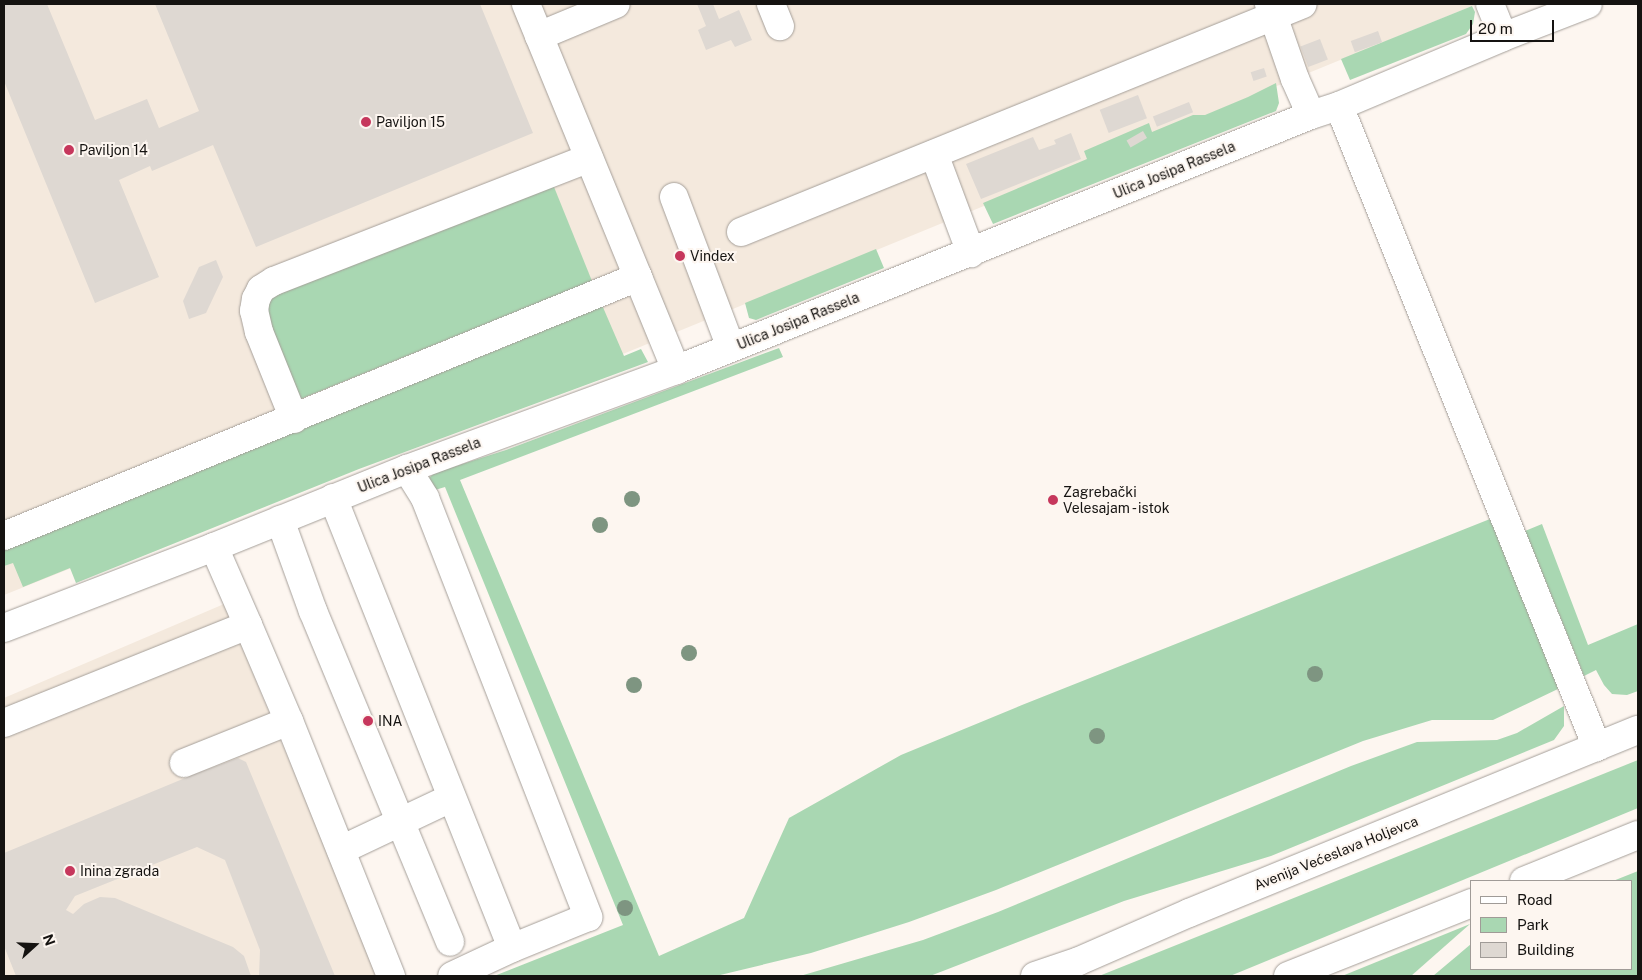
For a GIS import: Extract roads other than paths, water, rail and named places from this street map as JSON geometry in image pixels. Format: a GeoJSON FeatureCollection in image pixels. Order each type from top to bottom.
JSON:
{"type":"FeatureCollection","features":[{"type":"Feature","properties":{"kind":"street"},"geometry":{"type":"LineString","coordinates":[[526,4],[676,370]]}},
{"type":"Feature","properties":{"kind":"street"},"geometry":{"type":"LineString","coordinates":[[539,36],[616,4]]}},
{"type":"Feature","properties":{"kind":"street"},"geometry":{"type":"LineString","coordinates":[[742,232],[934,154],[1270,10],[1303,4]]}},
{"type":"Feature","properties":{"kind":"street"},"geometry":{"type":"LineString","coordinates":[[1490,4],[1503,37]]}},
{"type":"Feature","properties":{"kind":"street","name":"Ulica Josipa Rassela"},"geometry":{"type":"LineString","coordinates":[[4,628],[214,547],[407,469],[676,370],[1310,115],[1339,106],[1503,37],[1588,4]]}},
{"type":"Feature","properties":{"kind":"street"},"geometry":{"type":"LineString","coordinates":[[1270,10],[1310,115]]}},
{"type":"Feature","properties":{"kind":"street"},"geometry":{"type":"LineString","coordinates":[[1339,106],[1597,747]]}},
{"type":"Feature","properties":{"kind":"street"},"geometry":{"type":"LineString","coordinates":[[934,154],[971,252]]}},
{"type":"Feature","properties":{"kind":"street"},"geometry":{"type":"LineString","coordinates":[[294,419],[259,332],[254,311],[256,299],[261,289],[274,281],[589,158]]}},
{"type":"Feature","properties":{"kind":"street"},"geometry":{"type":"LineString","coordinates":[[674,197],[731,348]]}},
{"type":"Feature","properties":{"kind":"street"},"geometry":{"type":"LineString","coordinates":[[4,536],[638,277]]}},
{"type":"Feature","properties":{"kind":"street"},"geometry":{"type":"LineString","coordinates":[[407,469],[425,498],[588,917],[512,948],[452,976]]}},
{"type":"Feature","properties":{"kind":"street"},"geometry":{"type":"LineString","coordinates":[[333,498],[512,948]]}},
{"type":"Feature","properties":{"kind":"street"},"geometry":{"type":"LineString","coordinates":[[280,520],[313,611],[450,942]]}},
{"type":"Feature","properties":{"kind":"street"},"geometry":{"type":"LineString","coordinates":[[214,547],[289,722],[391,976]]}},
{"type":"Feature","properties":{"kind":"street"},"geometry":{"type":"LineString","coordinates":[[4,723],[248,625]]}},
{"type":"Feature","properties":{"kind":"street"},"geometry":{"type":"LineString","coordinates":[[184,763],[289,722]]}},
{"type":"Feature","properties":{"kind":"street","name":"Avenija Većeslava Holjevca"},"geometry":{"type":"LineString","coordinates":[[1035,976],[1079,961],[1198,909],[1638,730]]}},
{"type":"Feature","properties":{"kind":"street"},"geometry":{"type":"LineString","coordinates":[[341,850],[451,798]]}},
{"type":"Feature","properties":{"kind":"street"},"geometry":{"type":"LineString","coordinates":[[1526,880],[1638,835]]}},
{"type":"Feature","properties":{"kind":"street"},"geometry":{"type":"LineString","coordinates":[[1288,976],[1470,903]]}},
{"type":"Feature","properties":{"kind":"place","name":"Paviljon 15"},"geometry":{"type":"Point","coordinates":[366,122]}},
{"type":"Feature","properties":{"kind":"place","name":"Paviljon 14"},"geometry":{"type":"Point","coordinates":[69,150]}},
{"type":"Feature","properties":{"kind":"place","name":"Vindex"},"geometry":{"type":"Point","coordinates":[680,256]}},
{"type":"Feature","properties":{"kind":"place","name":"Zagrebački Velesajam - istok"},"geometry":{"type":"Point","coordinates":[1053,500]}},
{"type":"Feature","properties":{"kind":"place","name":"INA"},"geometry":{"type":"Point","coordinates":[368,721]}},
{"type":"Feature","properties":{"kind":"place","name":"Inina zgrada"},"geometry":{"type":"Point","coordinates":[70,871]}}]}
